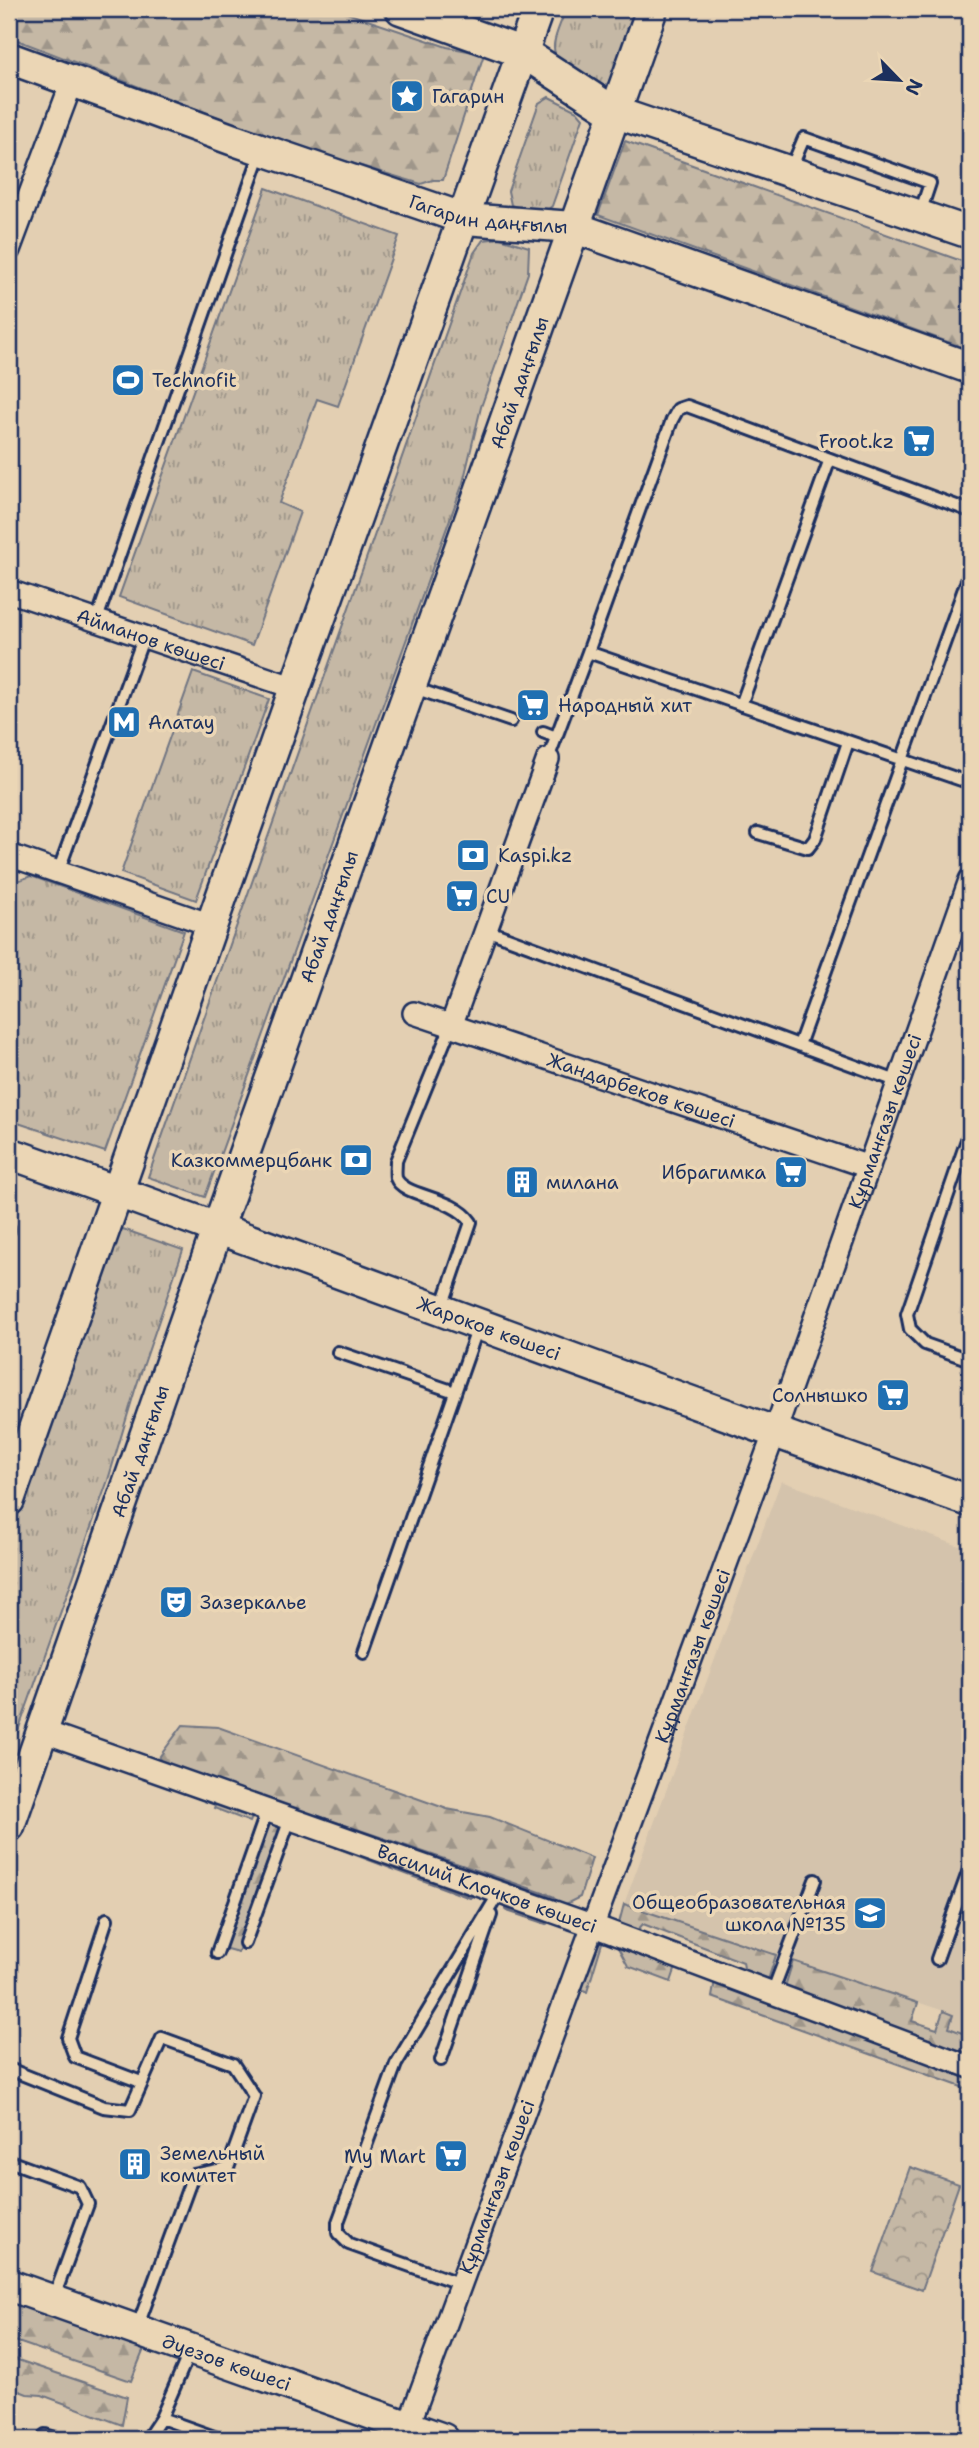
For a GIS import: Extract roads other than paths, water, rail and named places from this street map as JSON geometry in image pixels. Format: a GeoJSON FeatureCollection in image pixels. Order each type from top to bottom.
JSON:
{"type":"FeatureCollection","features":[{"type":"Feature","properties":{"kind":"main road"},"geometry":{"type":"LineString","coordinates":[[401,9],[523,53],[614,113],[970,233]]}},
{"type":"Feature","properties":{"kind":"main road"},"geometry":{"type":"LineString","coordinates":[[9,1500],[538,9]]}},
{"type":"Feature","properties":{"kind":"main road","name":"Абай даңғылы"},"geometry":{"type":"LineString","coordinates":[[9,1826],[218,1227],[652,9]]}},
{"type":"Feature","properties":{"kind":"main road","name":"Гагарин даңғылы"},"geometry":{"type":"LineString","coordinates":[[9,58],[262,150],[465,219],[573,227],[970,368]]}},
{"type":"Feature","properties":{"kind":"main road","name":"Жароков көшесі"},"geometry":{"type":"LineString","coordinates":[[9,1153],[218,1227],[775,1434],[970,1501]]}},
{"type":"Feature","properties":{"kind":"main road","name":"Әуезов көшесі"},"geometry":{"type":"LineString","coordinates":[[9,2285],[191,2350],[407,2433],[443,2439]]}},
{"type":"Feature","properties":{"kind":"street"},"geometry":{"type":"LineString","coordinates":[[9,250],[72,82]]}},
{"type":"Feature","properties":{"kind":"street","name":"Айманов көшесі"},"geometry":{"type":"LineString","coordinates":[[9,591],[295,688]]}},
{"type":"Feature","properties":{"kind":"street"},"geometry":{"type":"LineString","coordinates":[[451,1026],[548,759]]}},
{"type":"Feature","properties":{"kind":"street"},"geometry":{"type":"LineString","coordinates":[[9,857],[211,925]]}},
{"type":"Feature","properties":{"kind":"street","name":"Құрманғазы көшесі"},"geometry":{"type":"LineString","coordinates":[[407,2433],[775,1434],[900,1082],[963,927],[970,880]]}},
{"type":"Feature","properties":{"kind":"street","name":"Жандарбеков көшесі"},"geometry":{"type":"LineString","coordinates":[[414,1013],[869,1167]]}},
{"type":"Feature","properties":{"kind":"street","name":"Василий Клочков көшесі"},"geometry":{"type":"LineString","coordinates":[[42,1731],[594,1926],[970,2067]]}},
{"type":"Feature","properties":{"kind":"lane"},"geometry":{"type":"LineString","coordinates":[[97,620],[262,150]]}},
{"type":"Feature","properties":{"kind":"lane"},"geometry":{"type":"LineString","coordinates":[[548,759],[672,419],[678,409],[687,406],[970,511]]}},
{"type":"Feature","properties":{"kind":"lane"},"geometry":{"type":"LineString","coordinates":[[741,705],[830,459]]}},
{"type":"Feature","properties":{"kind":"lane"},"geometry":{"type":"LineString","coordinates":[[799,1045],[970,572]]}},
{"type":"Feature","properties":{"kind":"lane"},"geometry":{"type":"LineString","coordinates":[[58,872],[144,636]]}},
{"type":"Feature","properties":{"kind":"lane"},"geometry":{"type":"LineString","coordinates":[[587,652],[970,783]]}},
{"type":"Feature","properties":{"kind":"lane"},"geometry":{"type":"LineString","coordinates":[[410,686],[511,721]]}},
{"type":"Feature","properties":{"kind":"lane"},"geometry":{"type":"LineString","coordinates":[[542,732],[556,737]]}},
{"type":"Feature","properties":{"kind":"lane"},"geometry":{"type":"LineString","coordinates":[[758,833],[808,848],[815,839],[848,742]]}},
{"type":"Feature","properties":{"kind":"lane"},"geometry":{"type":"LineString","coordinates":[[486,930],[900,1082]]}},
{"type":"Feature","properties":{"kind":"lane"},"geometry":{"type":"LineString","coordinates":[[441,1310],[471,1222],[464,1211],[402,1187],[396,1177],[396,1161],[451,1026]]}},
{"type":"Feature","properties":{"kind":"lane"},"geometry":{"type":"LineString","coordinates":[[970,1131],[907,1314],[910,1329],[925,1344],[970,1360]]}},
{"type":"Feature","properties":{"kind":"lane"},"geometry":{"type":"LineString","coordinates":[[363,1652],[479,1324]]}},
{"type":"Feature","properties":{"kind":"lane"},"geometry":{"type":"LineString","coordinates":[[338,1353],[455,1392]]}},
{"type":"Feature","properties":{"kind":"lane"},"geometry":{"type":"LineString","coordinates":[[217,1953],[267,1811]]}},
{"type":"Feature","properties":{"kind":"lane"},"geometry":{"type":"LineString","coordinates":[[245,1943],[290,1819]]}},
{"type":"Feature","properties":{"kind":"lane"},"geometry":{"type":"LineString","coordinates":[[937,1959],[970,1867]]}},
{"type":"Feature","properties":{"kind":"lane"},"geometry":{"type":"LineString","coordinates":[[772,1993],[815,1880]]}},
{"type":"Feature","properties":{"kind":"lane"},"geometry":{"type":"LineString","coordinates":[[441,2060],[499,1893]]}},
{"type":"Feature","properties":{"kind":"lane"},"geometry":{"type":"LineString","coordinates":[[461,2284],[349,2244],[338,2233],[338,2222],[396,2064],[499,1893]]}},
{"type":"Feature","properties":{"kind":"lane"},"geometry":{"type":"LineString","coordinates":[[107,1919],[68,2038],[75,2057],[141,2082]]}},
{"type":"Feature","properties":{"kind":"lane"},"geometry":{"type":"LineString","coordinates":[[9,2069],[104,2107],[130,2110],[162,2038],[233,2064],[254,2095],[228,2168],[193,2175],[136,2330]]}},
{"type":"Feature","properties":{"kind":"lane"},"geometry":{"type":"LineString","coordinates":[[9,2161],[80,2187],[88,2204],[52,2301]]}},
{"type":"Feature","properties":{"kind":"lane"},"geometry":{"type":"LineString","coordinates":[[147,2439],[161,2418],[191,2350]]}},
{"type":"Feature","properties":{"kind":"lane"},"geometry":{"type":"LineString","coordinates":[[161,2418],[220,2439]]}},
{"type":"Feature","properties":{"kind":"lane"},"geometry":{"type":"LineString","coordinates":[[45,2435],[58,2439]]}},
{"type":"Feature","properties":{"kind":"waterway"},"geometry":{"type":"LineString","coordinates":[[316,1817],[552,1898]]}},
{"type":"Feature","properties":{"kind":"waterway"},"geometry":{"type":"LineString","coordinates":[[13,1846],[18,1832]]}},
{"type":"Feature","properties":{"kind":"waterway"},"geometry":{"type":"LineString","coordinates":[[337,1846],[470,1896]]}},
{"type":"Feature","properties":{"kind":"waterway"},"geometry":{"type":"LineString","coordinates":[[507,1909],[546,1922]]}},
{"type":"Feature","properties":{"kind":"place","name":"Гагарин"},"geometry":{"type":"Point","coordinates":[407,96]}},
{"type":"Feature","properties":{"kind":"place","name":"Technofit"},"geometry":{"type":"Point","coordinates":[128,380]}},
{"type":"Feature","properties":{"kind":"place","name":"Froot.kz"},"geometry":{"type":"Point","coordinates":[919,441]}},
{"type":"Feature","properties":{"kind":"place","name":"Народный хит"},"geometry":{"type":"Point","coordinates":[533,705]}},
{"type":"Feature","properties":{"kind":"place","name":"Алатау"},"geometry":{"type":"Point","coordinates":[124,722]}},
{"type":"Feature","properties":{"kind":"place","name":"Kaspi.kz"},"geometry":{"type":"Point","coordinates":[473,855]}},
{"type":"Feature","properties":{"kind":"place","name":"CU"},"geometry":{"type":"Point","coordinates":[462,896]}},
{"type":"Feature","properties":{"kind":"place","name":"Казкоммерцбанк"},"geometry":{"type":"Point","coordinates":[356,1160]}},
{"type":"Feature","properties":{"kind":"place","name":"Ибрагимка"},"geometry":{"type":"Point","coordinates":[791,1172]}},
{"type":"Feature","properties":{"kind":"place","name":"милана"},"geometry":{"type":"Point","coordinates":[522,1182]}},
{"type":"Feature","properties":{"kind":"place","name":"Солнышко"},"geometry":{"type":"Point","coordinates":[893,1395]}},
{"type":"Feature","properties":{"kind":"place","name":"Зазеркалье"},"geometry":{"type":"Point","coordinates":[176,1602]}},
{"type":"Feature","properties":{"kind":"place","name":"Общеобразовательная школа №135"},"geometry":{"type":"Point","coordinates":[870,1913]}},
{"type":"Feature","properties":{"kind":"place","name":"My Mart"},"geometry":{"type":"Point","coordinates":[451,2156]}},
{"type":"Feature","properties":{"kind":"place","name":"Земельный комитет"},"geometry":{"type":"Point","coordinates":[135,2164]}}]}
